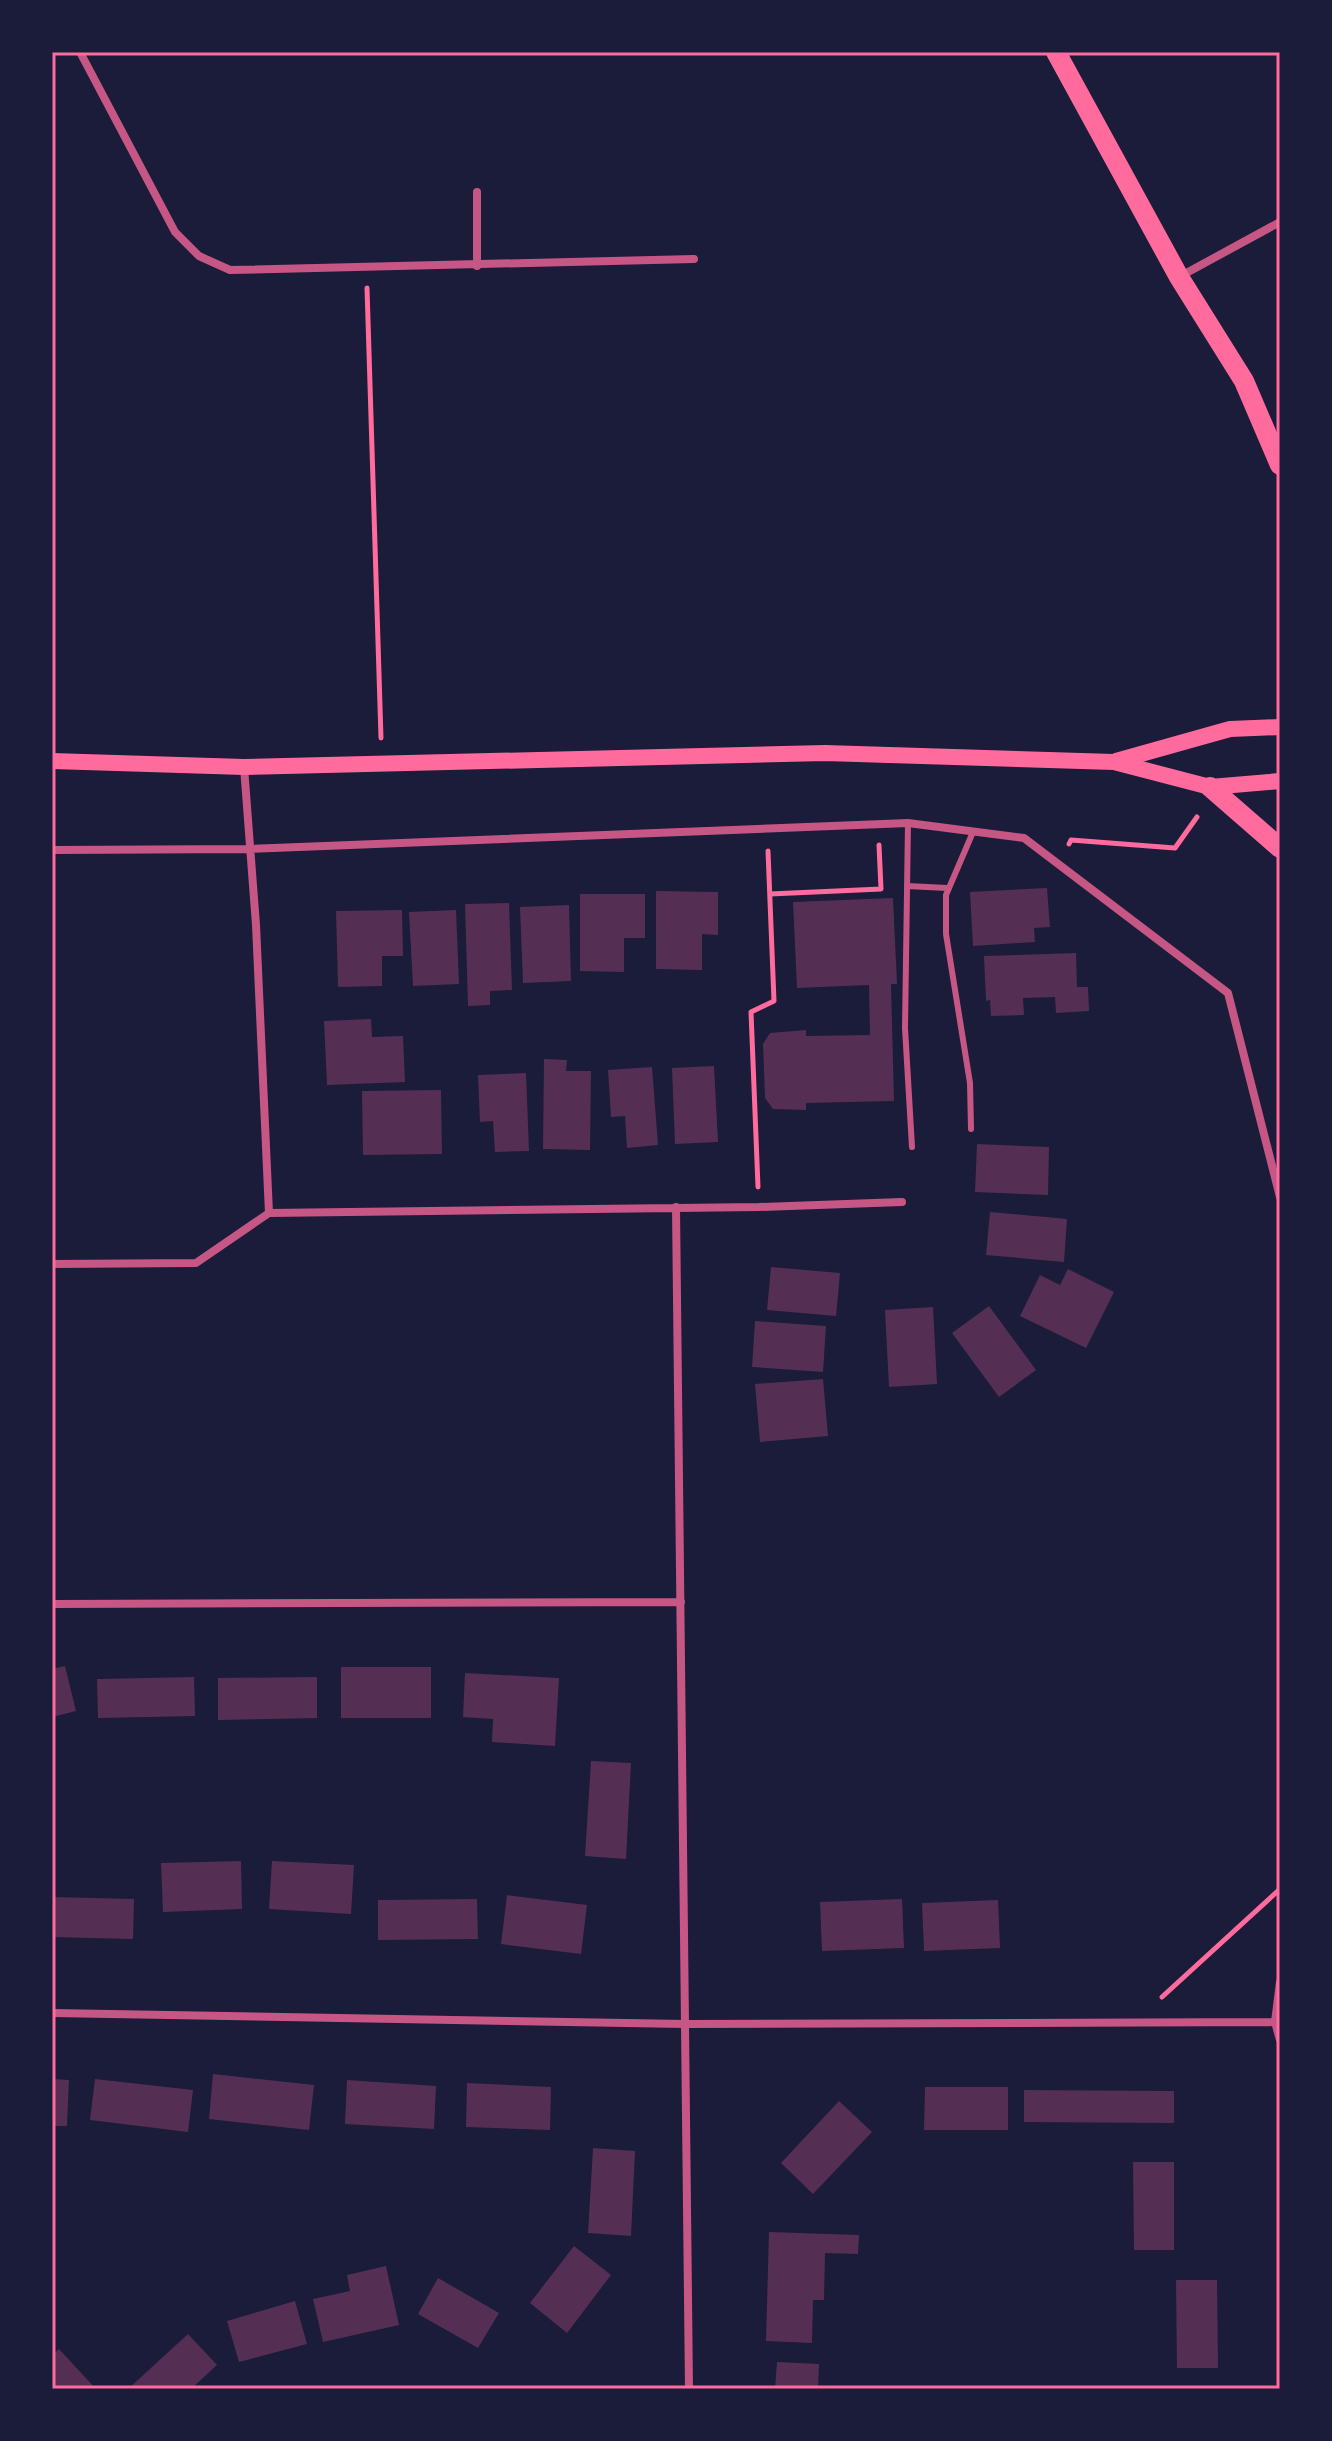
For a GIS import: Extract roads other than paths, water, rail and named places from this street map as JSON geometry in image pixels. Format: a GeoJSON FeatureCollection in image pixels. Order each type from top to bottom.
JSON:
{"type":"FeatureCollection","features":[{"type":"Feature","properties":{"kind":"main road"},"geometry":{"type":"LineString","coordinates":[[1056,52],[1179,277],[1244,381],[1280,465]]}},
{"type":"Feature","properties":{"kind":"main road"},"geometry":{"type":"LineString","coordinates":[[1114,762],[1230,729],[1280,727]]}},
{"type":"Feature","properties":{"kind":"main road"},"geometry":{"type":"LineString","coordinates":[[52,761],[244,767],[825,753],[1114,762],[1210,787],[1280,781]]}},
{"type":"Feature","properties":{"kind":"main road"},"geometry":{"type":"LineString","coordinates":[[1210,787],[1280,848]]}},
{"type":"Feature","properties":{"kind":"street"},"geometry":{"type":"LineString","coordinates":[[80,52],[175,232],[199,256],[230,270],[694,259]]}},
{"type":"Feature","properties":{"kind":"street"},"geometry":{"type":"LineString","coordinates":[[477,192],[477,266]]}},
{"type":"Feature","properties":{"kind":"street"},"geometry":{"type":"LineString","coordinates":[[1179,277],[1280,222]]}},
{"type":"Feature","properties":{"kind":"street"},"geometry":{"type":"LineString","coordinates":[[244,767],[269,1213]]}},
{"type":"Feature","properties":{"kind":"street"},"geometry":{"type":"LineString","coordinates":[[52,850],[250,849],[908,823],[1024,838],[1228,993],[1280,1197]]}},
{"type":"Feature","properties":{"kind":"street"},"geometry":{"type":"LineString","coordinates":[[52,1264],[196,1263],[269,1213],[759,1207],[902,1202]]}},
{"type":"Feature","properties":{"kind":"street"},"geometry":{"type":"LineString","coordinates":[[676,1207],[689,2389]]}},
{"type":"Feature","properties":{"kind":"street"},"geometry":{"type":"LineString","coordinates":[[52,1604],[681,1602]]}},
{"type":"Feature","properties":{"kind":"street"},"geometry":{"type":"LineString","coordinates":[[1280,1982],[1277,2022],[1280,2040]]}},
{"type":"Feature","properties":{"kind":"street"},"geometry":{"type":"LineString","coordinates":[[52,2013],[685,2024],[1277,2022]]}},
{"type":"Feature","properties":{"kind":"lane"},"geometry":{"type":"LineString","coordinates":[[908,823],[905,1028],[912,1147]]}},
{"type":"Feature","properties":{"kind":"lane"},"geometry":{"type":"LineString","coordinates":[[971,1129],[970,1083],[946,934],[947,888],[973,832]]}},
{"type":"Feature","properties":{"kind":"lane"},"geometry":{"type":"LineString","coordinates":[[907,886],[947,888]]}}]}
